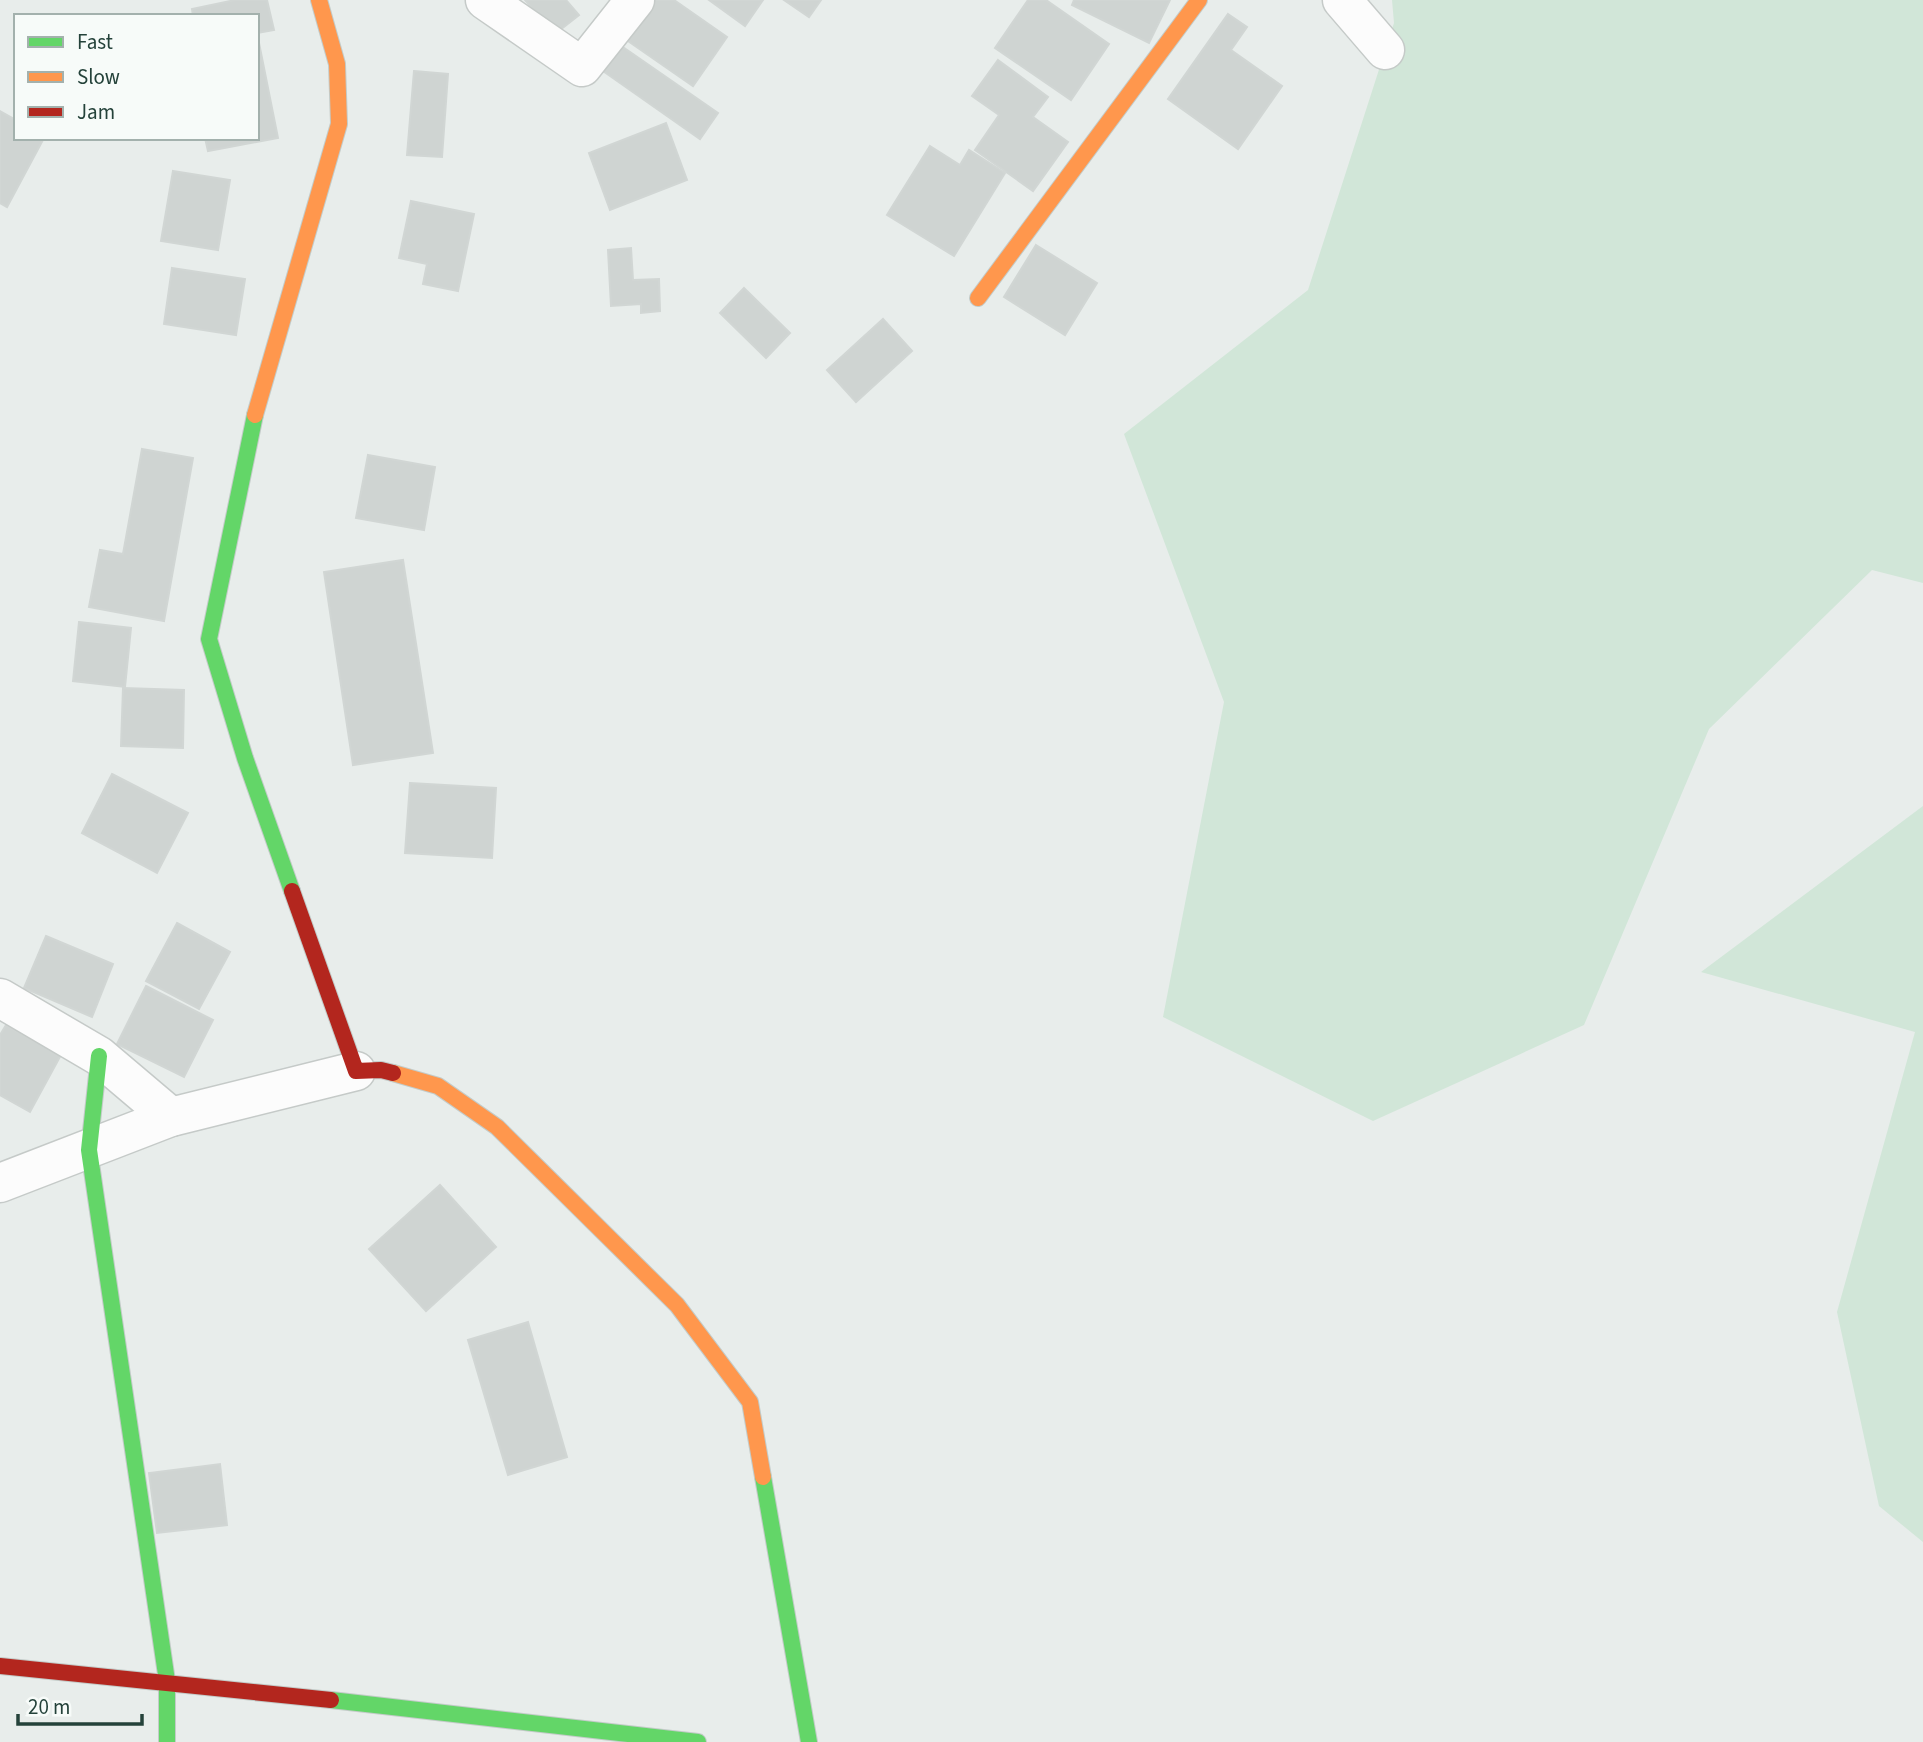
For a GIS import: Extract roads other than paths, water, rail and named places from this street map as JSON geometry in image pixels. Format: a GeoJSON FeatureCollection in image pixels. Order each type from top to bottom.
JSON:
{"type":"FeatureCollection","features":[{"type":"Feature","properties":{"kind":"street"},"geometry":{"type":"LineString","coordinates":[[319,0],[337,64],[339,124],[261,388],[209,639],[245,758],[356,1071]]}},
{"type":"Feature","properties":{"kind":"street"},"geometry":{"type":"LineString","coordinates":[[485,0],[582,67],[635,0]]}},
{"type":"Feature","properties":{"kind":"street"},"geometry":{"type":"LineString","coordinates":[[978,298],[1199,0]]}},
{"type":"Feature","properties":{"kind":"street"},"geometry":{"type":"LineString","coordinates":[[1342,0],[1385,50]]}},
{"type":"Feature","properties":{"kind":"street"},"geometry":{"type":"LineString","coordinates":[[0,998],[99,1056],[171,1117]]}},
{"type":"Feature","properties":{"kind":"street"},"geometry":{"type":"LineString","coordinates":[[99,1056],[89,1150],[167,1681],[167,1742]]}},
{"type":"Feature","properties":{"kind":"street"},"geometry":{"type":"LineString","coordinates":[[0,1183],[171,1117],[356,1071],[381,1070],[438,1086],[496,1127],[677,1305],[750,1402],[809,1742]]}},
{"type":"Feature","properties":{"kind":"street"},"geometry":{"type":"LineString","coordinates":[[0,1666],[167,1681],[698,1742]]}}]}
